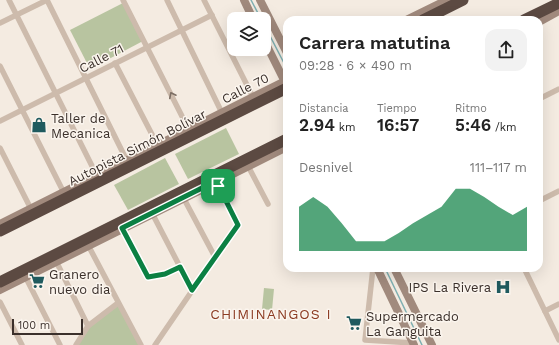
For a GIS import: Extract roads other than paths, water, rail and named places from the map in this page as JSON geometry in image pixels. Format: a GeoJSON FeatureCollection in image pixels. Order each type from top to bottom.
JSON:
{"type":"FeatureCollection","features":[{"type":"Feature","properties":{"kind":"highway"},"geometry":{"type":"LineString","coordinates":[[431,16],[463,0]]}},
{"type":"Feature","properties":{"kind":"highway"},"geometry":{"type":"LineString","coordinates":[[541,16],[559,3]]}},
{"type":"Feature","properties":{"kind":"highway","name":"Autopista Simón Bolívar"},"geometry":{"type":"LineString","coordinates":[[0,231],[283,86]]}},
{"type":"Feature","properties":{"kind":"highway"},"geometry":{"type":"LineString","coordinates":[[0,282],[214,179],[283,142]]}},
{"type":"Feature","properties":{"kind":"street"},"geometry":{"type":"LineString","coordinates":[[9,0],[96,176]]}},
{"type":"Feature","properties":{"kind":"street"},"geometry":{"type":"LineString","coordinates":[[0,23],[47,0],[127,161]]}},
{"type":"Feature","properties":{"kind":"street"},"geometry":{"type":"LineString","coordinates":[[123,0],[191,132]]}},
{"type":"Feature","properties":{"kind":"street"},"geometry":{"type":"LineString","coordinates":[[166,0],[222,113]]}},
{"type":"Feature","properties":{"kind":"street"},"geometry":{"type":"LineString","coordinates":[[204,0],[253,97]]}},
{"type":"Feature","properties":{"kind":"street"},"geometry":{"type":"LineString","coordinates":[[244,0],[250,12]]}},
{"type":"Feature","properties":{"kind":"street"},"geometry":{"type":"LineString","coordinates":[[260,0],[283,45]]}},
{"type":"Feature","properties":{"kind":"street"},"geometry":{"type":"LineString","coordinates":[[414,16],[447,0]]}},
{"type":"Feature","properties":{"kind":"street"},"geometry":{"type":"LineString","coordinates":[[543,16],[559,11]]}},
{"type":"Feature","properties":{"kind":"street","name":"Calle 71"},"geometry":{"type":"LineString","coordinates":[[0,121],[212,15]]}},
{"type":"Feature","properties":{"kind":"street"},"geometry":{"type":"LineString","coordinates":[[271,54],[283,78]]}},
{"type":"Feature","properties":{"kind":"street"},"geometry":{"type":"LineString","coordinates":[[115,63],[158,146]]}},
{"type":"Feature","properties":{"kind":"street"},"geometry":{"type":"LineString","coordinates":[[0,66],[64,193]]}},
{"type":"Feature","properties":{"kind":"street","name":"Calle 70"},"geometry":{"type":"LineString","coordinates":[[0,224],[158,146],[191,132],[222,113],[253,97],[283,85]]}},
{"type":"Feature","properties":{"kind":"street"},"geometry":{"type":"LineString","coordinates":[[543,96],[559,89]]}},
{"type":"Feature","properties":{"kind":"street"},"geometry":{"type":"LineString","coordinates":[[0,148],[30,209]]}},
{"type":"Feature","properties":{"kind":"street"},"geometry":{"type":"LineString","coordinates":[[0,290],[183,197],[214,179],[248,166],[283,149]]}},
{"type":"Feature","properties":{"kind":"street"},"geometry":{"type":"LineString","coordinates":[[248,166],[268,204]]}},
{"type":"Feature","properties":{"kind":"street"},"geometry":{"type":"LineString","coordinates":[[155,345],[238,225],[214,179]]}},
{"type":"Feature","properties":{"kind":"street"},"geometry":{"type":"LineString","coordinates":[[543,199],[559,191]]}},
{"type":"Feature","properties":{"kind":"street"},"geometry":{"type":"LineString","coordinates":[[183,197],[215,257]]}},
{"type":"Feature","properties":{"kind":"street"},"geometry":{"type":"LineString","coordinates":[[152,213],[192,290]]}},
{"type":"Feature","properties":{"kind":"street"},"geometry":{"type":"LineString","coordinates":[[122,228],[148,277],[165,274],[180,267]]}},
{"type":"Feature","properties":{"kind":"street"},"geometry":{"type":"LineString","coordinates":[[88,245],[141,345]]}},
{"type":"Feature","properties":{"kind":"street"},"geometry":{"type":"LineString","coordinates":[[56,261],[88,326]]}},
{"type":"Feature","properties":{"kind":"street"},"geometry":{"type":"LineString","coordinates":[[373,272],[365,340],[414,344]]}},
{"type":"Feature","properties":{"kind":"street"},"geometry":{"type":"LineString","coordinates":[[379,272],[414,344]]}},
{"type":"Feature","properties":{"kind":"street"},"geometry":{"type":"LineString","coordinates":[[398,272],[432,345]]}},
{"type":"Feature","properties":{"kind":"street"},"geometry":{"type":"LineString","coordinates":[[526,272],[559,340]]}},
{"type":"Feature","properties":{"kind":"street"},"geometry":{"type":"LineString","coordinates":[[25,276],[60,345]]}},
{"type":"Feature","properties":{"kind":"street"},"geometry":{"type":"LineString","coordinates":[[372,277],[381,278]]}},
{"type":"Feature","properties":{"kind":"street"},"geometry":{"type":"LineString","coordinates":[[0,302],[22,345]]}},
{"type":"Feature","properties":{"kind":"street"},"geometry":{"type":"LineString","coordinates":[[76,345],[88,326],[118,303]]}},
{"type":"Feature","properties":{"kind":"street"},"geometry":{"type":"LineString","coordinates":[[545,312],[559,304]]}},
{"type":"Feature","properties":{"kind":"waterway"},"geometry":{"type":"LineString","coordinates":[[251,0],[257,12]]}},
{"type":"Feature","properties":{"kind":"waterway"},"geometry":{"type":"LineString","coordinates":[[271,38],[283,61]]}},
{"type":"Feature","properties":{"kind":"waterway"},"geometry":{"type":"LineString","coordinates":[[387,272],[422,345]]}},
{"type":"Feature","properties":{"kind":"place","name":"Taller de Mecanica"},"geometry":{"type":"Point","coordinates":[39,125]}},
{"type":"Feature","properties":{"kind":"place","name":"Granero nuevo dia"},"geometry":{"type":"Point","coordinates":[37,281]}},
{"type":"Feature","properties":{"kind":"place","name":"IPS La Rivera"},"geometry":{"type":"Point","coordinates":[503,287]}},
{"type":"Feature","properties":{"kind":"place","name":"Supermercado La Ganguita"},"geometry":{"type":"Point","coordinates":[354,323]}},
{"type":"Feature","properties":{"kind":"district","name":"CHIMINANGOS I"},"geometry":{"type":"Point","coordinates":[271,314]}}]}
